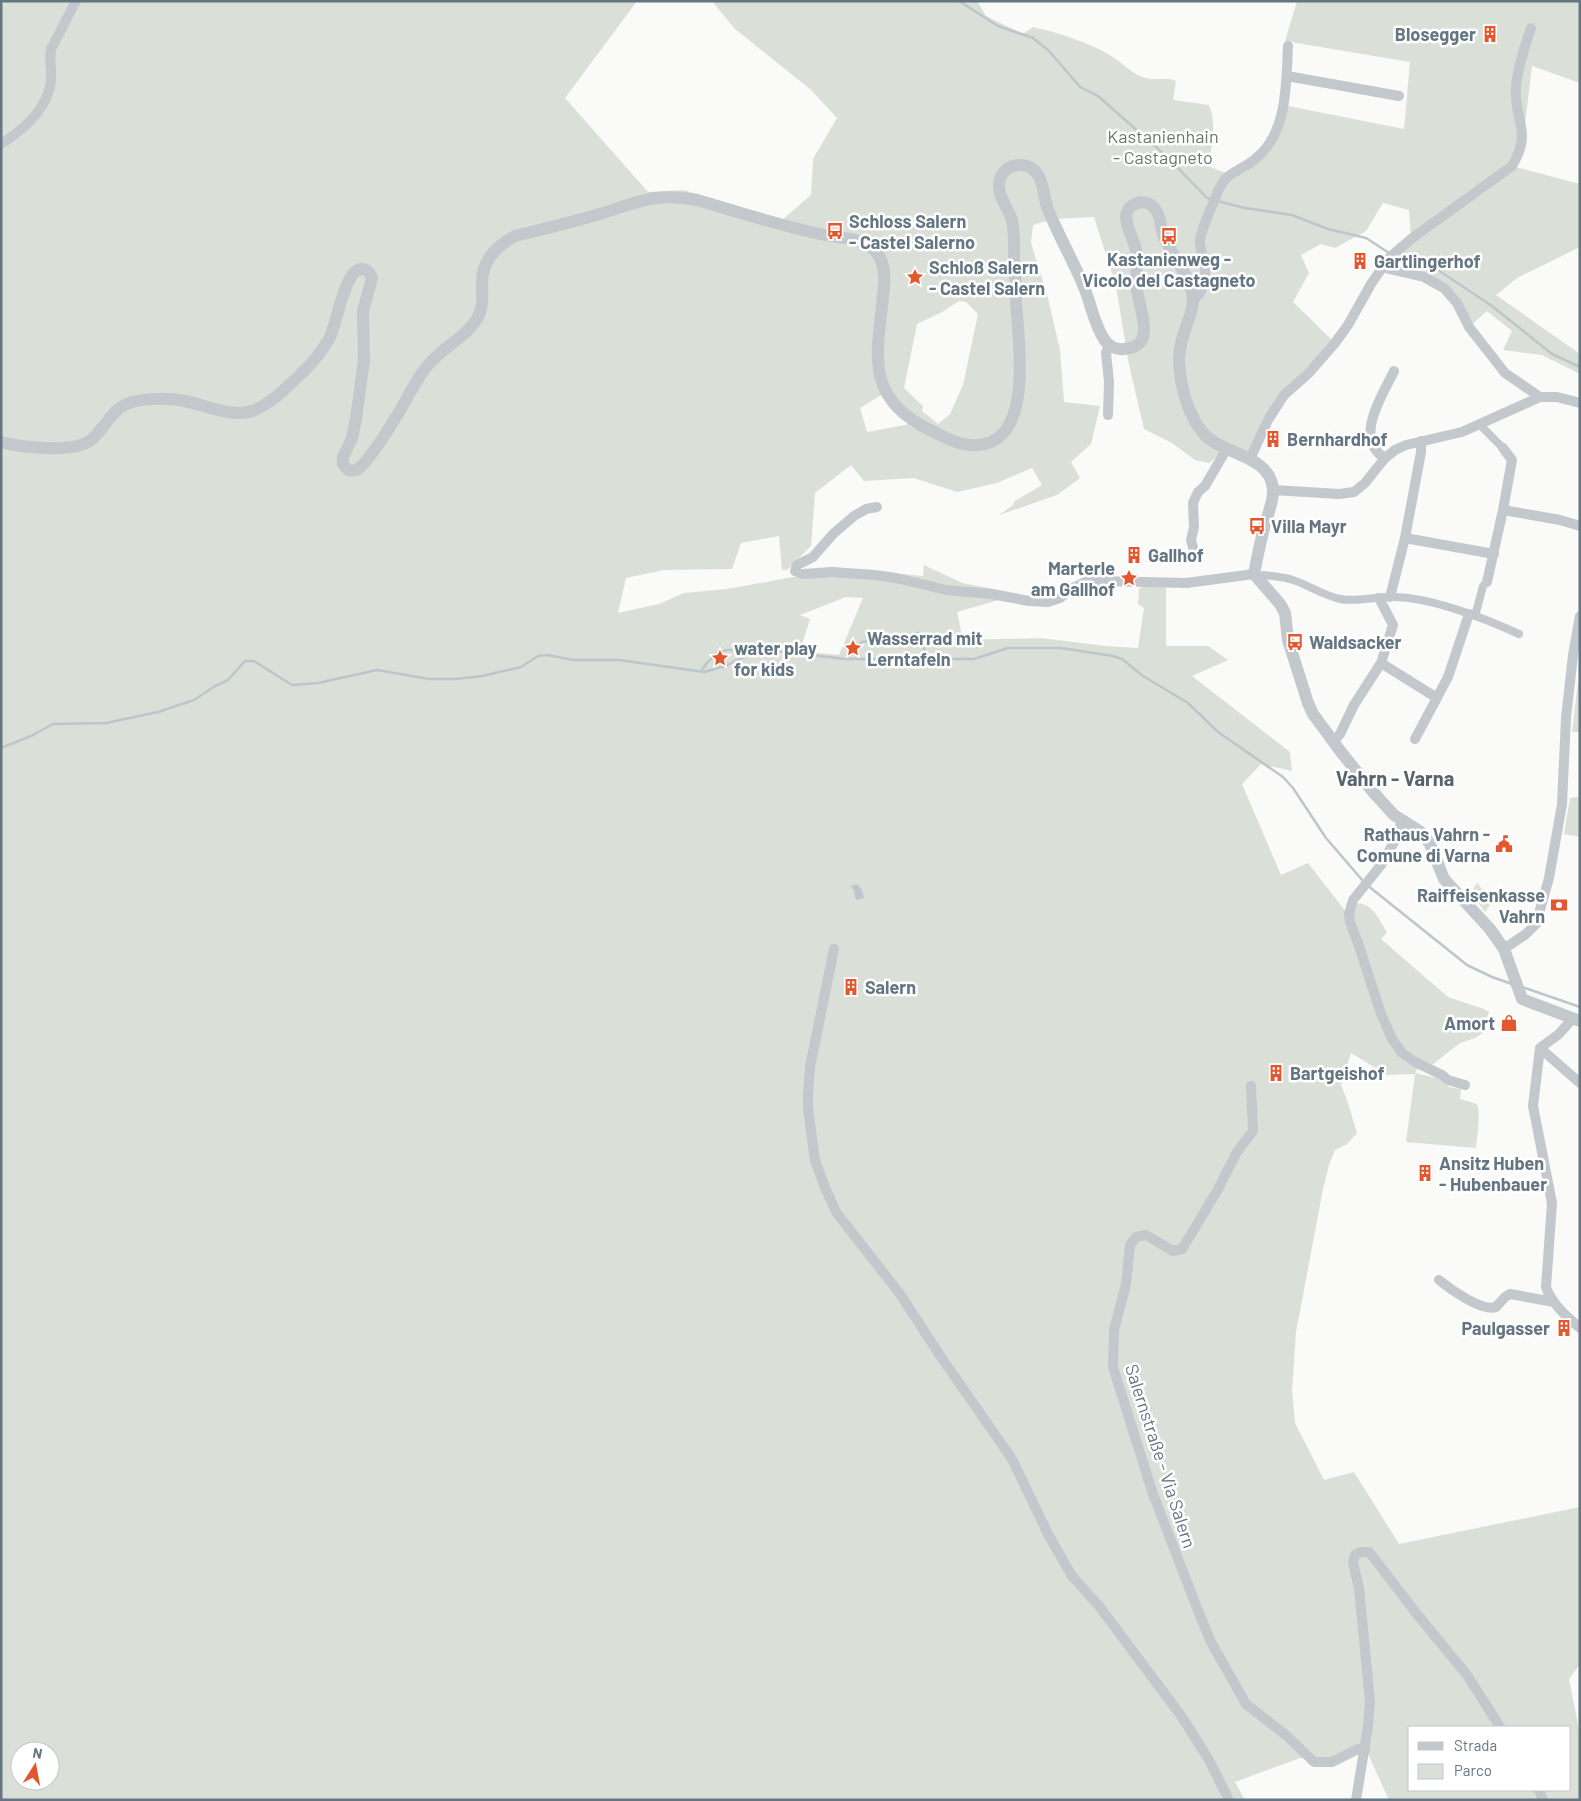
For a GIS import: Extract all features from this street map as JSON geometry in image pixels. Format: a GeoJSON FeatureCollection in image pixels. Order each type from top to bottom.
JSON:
{"type":"FeatureCollection","features":[{"type":"Feature","properties":{"kind":"street"},"geometry":{"type":"LineString","coordinates":[[1,144],[25,127],[34,118],[44,102],[51,84],[51,49],[76,1]]}},
{"type":"Feature","properties":{"kind":"street"},"geometry":{"type":"LineString","coordinates":[[1250,459],[1268,420],[1284,395],[1309,373],[1335,343],[1348,325],[1370,284],[1389,258],[1512,166],[1519,155],[1523,140],[1516,101],[1516,79],[1531,28]]}},
{"type":"Feature","properties":{"kind":"street"},"geometry":{"type":"LineString","coordinates":[[1193,299],[1199,296],[1202,291],[1205,266],[1199,242],[1217,194],[1224,180],[1231,173],[1253,161],[1262,153],[1273,138],[1279,125],[1284,103],[1288,46]]}},
{"type":"Feature","properties":{"kind":"street"},"geometry":{"type":"LineString","coordinates":[[1286,76],[1399,96]]}},
{"type":"Feature","properties":{"kind":"street"},"geometry":{"type":"LineString","coordinates":[[1,442],[32,447],[63,448],[80,445],[90,441],[116,410],[131,402],[168,398],[233,412],[251,411],[268,402],[308,367],[330,338],[348,280],[354,271],[366,269],[372,278],[364,311],[364,360],[352,438],[343,457],[343,464],[348,470],[354,471],[360,468],[396,417],[426,367],[474,323],[482,308],[482,276],[485,264],[504,242],[515,236],[600,214],[645,198],[679,196],[806,230],[858,241],[870,246],[880,256],[884,268],[884,288],[877,352],[879,375],[886,392],[897,408],[917,423],[952,441],[966,445],[979,445],[994,441],[1005,432],[1015,414],[1020,376],[1013,225],[999,190],[1001,177],[1008,167],[1026,165],[1039,175],[1049,211],[1082,281],[1102,336],[1108,345],[1122,350],[1132,347],[1140,341],[1145,330],[1137,294],[1135,248],[1126,222],[1126,213],[1131,206],[1137,203],[1145,203],[1156,209],[1162,232],[1191,288],[1193,299],[1192,311],[1183,336],[1179,363],[1181,382],[1197,424],[1210,439],[1226,450],[1250,459],[1262,467],[1267,473],[1273,490],[1256,577]]}},
{"type":"Feature","properties":{"kind":"street"},"geometry":{"type":"LineString","coordinates":[[1389,258],[1389,269],[1424,277],[1444,288],[1458,303],[1469,327],[1505,373],[1540,397]]}},
{"type":"Feature","properties":{"kind":"street"},"geometry":{"type":"LineString","coordinates":[[1108,345],[1106,353],[1108,415]]}},
{"type":"Feature","properties":{"kind":"street"},"geometry":{"type":"LineString","coordinates":[[1385,458],[1376,453],[1371,444],[1370,432],[1372,419],[1394,371]]}},
{"type":"Feature","properties":{"kind":"street"},"geometry":{"type":"LineString","coordinates":[[1273,490],[1339,494],[1354,492],[1365,484],[1385,458],[1395,450],[1406,445],[1462,432],[1540,397],[1557,397],[1580,403]]}},
{"type":"Feature","properties":{"kind":"street"},"geometry":{"type":"LineString","coordinates":[[1415,738],[1448,677],[1483,586],[1487,582],[1494,554],[1512,460],[1480,424]]}},
{"type":"Feature","properties":{"kind":"street"},"geometry":{"type":"LineString","coordinates":[[1332,742],[1340,734],[1354,706],[1381,663],[1393,625],[1385,597],[1405,538],[1421,452],[1421,441]]}},
{"type":"Feature","properties":{"kind":"street"},"geometry":{"type":"LineString","coordinates":[[1194,551],[1191,540],[1194,527],[1193,503],[1198,492],[1205,486],[1226,450]]}},
{"type":"Feature","properties":{"kind":"street"},"geometry":{"type":"LineString","coordinates":[[877,508],[866,509],[854,516],[833,534],[813,557],[797,565],[795,571],[803,574],[832,572],[868,574],[896,578],[946,590],[1048,602],[1060,598],[1085,582],[1186,583],[1263,575],[1290,579],[1316,591],[1342,599],[1410,598],[1472,615],[1519,634]]}},
{"type":"Feature","properties":{"kind":"street"},"geometry":{"type":"LineString","coordinates":[[1503,510],[1560,520],[1580,526]]}},
{"type":"Feature","properties":{"kind":"street"},"geometry":{"type":"LineString","coordinates":[[1405,538],[1494,554]]}},
{"type":"Feature","properties":{"kind":"street"},"geometry":{"type":"LineString","coordinates":[[1256,577],[1280,604],[1285,613],[1288,640],[1308,703],[1313,714],[1332,742],[1394,815],[1421,832],[1430,844],[1444,879],[1490,929],[1504,949],[1522,999],[1576,1020],[1540,1048],[1533,1106],[1552,1203],[1546,1287],[1548,1294],[1554,1302],[1580,1328]]}},
{"type":"Feature","properties":{"kind":"street"},"geometry":{"type":"LineString","coordinates":[[1504,949],[1526,934],[1536,924],[1549,878],[1562,804],[1566,718],[1573,655],[1580,616]]}},
{"type":"Feature","properties":{"kind":"street"},"geometry":{"type":"LineString","coordinates":[[1381,663],[1437,698]]}},
{"type":"Feature","properties":{"kind":"street"},"geometry":{"type":"LineString","coordinates":[[1402,820],[1397,837],[1372,877],[1361,889],[1350,907],[1350,922],[1381,1014],[1392,1039],[1402,1053],[1415,1062],[1442,1075],[1448,1080],[1465,1085]]}},
{"type":"Feature","properties":{"kind":"street"},"geometry":{"type":"LineString","coordinates":[[834,949],[810,1066],[808,1109],[815,1160],[836,1212],[900,1294],[1012,1459],[1049,1536],[1072,1576],[1098,1606],[1182,1717],[1209,1760],[1229,1800]]}},
{"type":"Feature","properties":{"kind":"street"},"geometry":{"type":"LineString","coordinates":[[1540,1048],[1580,1083]]}},
{"type":"Feature","properties":{"kind":"street","name":"Salernstraße - Via Salern"},"geometry":{"type":"LineString","coordinates":[[1251,1086],[1253,1131],[1237,1152],[1217,1191],[1182,1249],[1173,1252],[1146,1235],[1136,1237],[1130,1245],[1126,1284],[1114,1330],[1113,1367],[1153,1494],[1198,1613],[1211,1642],[1246,1704],[1287,1736],[1314,1762],[1332,1762],[1358,1749],[1365,1750]]}},
{"type":"Feature","properties":{"kind":"street"},"geometry":{"type":"LineString","coordinates":[[1439,1280],[1472,1301],[1489,1308],[1496,1307],[1510,1294],[1554,1302]]}},
{"type":"Feature","properties":{"kind":"street"},"geometry":{"type":"LineString","coordinates":[[1537,1299],[1546,1287]]}},
{"type":"Feature","properties":{"kind":"street"},"geometry":{"type":"LineString","coordinates":[[1356,1800],[1365,1750],[1370,1701],[1359,1588],[1353,1563],[1355,1555],[1361,1552],[1369,1552],[1466,1675],[1499,1726]]}},
{"type":"Feature","properties":{"kind":"green space","name":"Kastanienhain - Castagneto"},"geometry":{"type":"Polygon","coordinates":[[[1,1],[637,1],[565,98],[648,192],[684,190],[782,220],[811,195],[813,159],[837,118],[811,90],[734,28],[712,1],[977,1],[986,16],[1023,34],[1033,27],[1063,35],[1101,50],[1141,76],[1150,79],[1176,81],[1173,100],[1209,105],[1213,127],[1208,166],[1231,175],[1255,163],[1288,106],[1404,129],[1410,62],[1285,41],[1297,1],[1580,1],[1580,83],[1532,66],[1523,140],[1512,166],[1580,184],[1580,247],[1517,278],[1496,295],[1580,354],[1580,374],[1542,355],[1503,350],[1512,331],[1487,311],[1469,327],[1457,303],[1424,277],[1419,265],[1389,258],[1411,239],[1409,210],[1383,203],[1366,231],[1335,248],[1321,244],[1301,255],[1309,273],[1293,302],[1335,343],[1284,395],[1250,459],[1226,450],[1209,463],[1195,460],[1172,443],[1144,429],[1128,360],[1116,286],[1094,217],[1053,219],[1033,225],[1031,243],[1048,298],[1060,350],[1064,402],[1100,406],[1091,444],[1071,462],[1080,478],[1057,495],[999,515],[1013,505],[1015,501],[1042,485],[1032,468],[997,483],[957,492],[914,478],[864,481],[851,465],[815,493],[811,546],[787,570],[782,570],[779,536],[741,543],[732,569],[664,570],[626,578],[618,613],[659,604],[684,593],[727,589],[793,577],[859,570],[923,576],[924,565],[962,583],[1020,594],[957,612],[963,640],[1041,638],[1138,648],[1144,608],[1138,604],[1139,589],[1144,586],[1166,586],[1166,646],[1208,646],[1228,660],[1192,676],[1290,752],[1292,771],[1261,764],[1242,784],[1281,875],[1308,863],[1350,917],[1356,903],[1367,906],[1375,913],[1387,932],[1381,939],[1448,997],[1489,1012],[1483,1033],[1460,1043],[1432,1065],[1421,1061],[1415,1073],[1441,1079],[1449,1087],[1461,1089],[1460,1099],[1477,1104],[1479,1120],[1476,1148],[1406,1142],[1415,1074],[1387,1075],[1351,1053],[1341,1085],[1357,1133],[1347,1144],[1335,1150],[1323,1189],[1296,1332],[1292,1391],[1295,1423],[1324,1480],[1354,1472],[1399,1544],[1580,1507],[1580,1664],[1569,1679],[1580,1735],[1580,1800],[1389,1800],[1362,1741],[1355,1750],[1335,1759],[1300,1758],[1235,1782],[1245,1800],[1,1800],[1,1]],[[959,301],[917,324],[904,388],[923,406],[922,411],[938,424],[950,414],[963,385],[978,314],[966,302],[959,301]],[[886,392],[860,408],[867,432],[916,423],[886,392]],[[846,597],[800,615],[810,619],[800,651],[839,655],[863,598],[846,597]]]}},
{"type":"Feature","properties":{"kind":"green space"},"geometry":{"type":"Polygon","coordinates":[[[1580,680],[1580,732],[1572,732],[1578,682],[1580,680]]]}},
{"type":"Feature","properties":{"kind":"green space"},"geometry":{"type":"Polygon","coordinates":[[[1580,797],[1580,837],[1564,834],[1570,798],[1580,797]]]}},
{"type":"Feature","properties":{"kind":"green space"},"geometry":{"type":"Polygon","coordinates":[[[1477,883],[1492,902],[1485,912],[1471,893],[1477,883]]]}},
{"type":"Feature","properties":{"kind":"shaded area"},"geometry":{"type":"Polygon","coordinates":[[[857,884],[862,890],[864,898],[856,900],[851,886],[857,884]]]}},
{"type":"Feature","properties":{"kind":"waterway"},"geometry":{"type":"LineString","coordinates":[[959,1],[998,26],[1033,38],[1049,51],[1080,87],[1098,96],[1165,155],[1207,198],[1211,199]]}},
{"type":"Feature","properties":{"kind":"waterway"},"geometry":{"type":"LineString","coordinates":[[1217,201],[1245,208],[1292,215],[1328,229],[1366,238],[1389,253]]}},
{"type":"Feature","properties":{"kind":"waterway"},"geometry":{"type":"LineString","coordinates":[[1396,257],[1432,266],[1492,306],[1552,354],[1580,367]]}},
{"type":"Feature","properties":{"kind":"waterway"},"geometry":{"type":"LineString","coordinates":[[846,659],[853,648],[862,642],[919,633]]}},
{"type":"Feature","properties":{"kind":"waterway"},"geometry":{"type":"LineString","coordinates":[[929,659],[923,646],[932,638],[930,635]]}},
{"type":"Feature","properties":{"kind":"waterway"},"geometry":{"type":"LineString","coordinates":[[1,748],[31,736],[53,724],[106,723],[158,712],[194,700],[228,680],[245,661],[254,661],[292,685],[318,683],[377,670],[429,679],[456,679],[482,676],[521,667],[538,656],[548,655],[573,660],[619,660],[704,672],[725,666],[755,652],[775,651],[846,659],[974,659],[1008,648],[1061,648],[1122,659],[1143,676],[1188,703],[1218,732],[1283,777],[1293,788],[1326,838],[1363,881]]}},
{"type":"Feature","properties":{"kind":"waterway"},"geometry":{"type":"LineString","coordinates":[[701,671],[716,654],[722,651],[734,650],[749,655]]}},
{"type":"Feature","properties":{"kind":"waterway"},"geometry":{"type":"LineString","coordinates":[[1367,885],[1467,965],[1512,984]]}},
{"type":"Feature","properties":{"kind":"waterway"},"geometry":{"type":"LineString","coordinates":[[1522,987],[1580,1007]]}},
{"type":"Feature","properties":{"kind":"place","name":"Blosegger"},"geometry":{"type":"Point","coordinates":[1490,34]}},
{"type":"Feature","properties":{"kind":"place","name":"Schloss Salern - Castel Salerno"},"geometry":{"type":"Point","coordinates":[835,231]}},
{"type":"Feature","properties":{"kind":"place","name":"Kastanienweg - Vicolo del Castagneto"},"geometry":{"type":"Point","coordinates":[1169,236]}},
{"type":"Feature","properties":{"kind":"place","name":"Gartlingerhof"},"geometry":{"type":"Point","coordinates":[1360,261]}},
{"type":"Feature","properties":{"kind":"place","name":"Schloß Salern - Castel Salern"},"geometry":{"type":"Point","coordinates":[915,277]}},
{"type":"Feature","properties":{"kind":"place","name":"Bernhardhof"},"geometry":{"type":"Point","coordinates":[1273,439]}},
{"type":"Feature","properties":{"kind":"place","name":"Villa Mayr"},"geometry":{"type":"Point","coordinates":[1257,526]}},
{"type":"Feature","properties":{"kind":"place","name":"Gallhof"},"geometry":{"type":"Point","coordinates":[1134,555]}},
{"type":"Feature","properties":{"kind":"place","name":"Marterle am Gallhof"},"geometry":{"type":"Point","coordinates":[1129,578]}},
{"type":"Feature","properties":{"kind":"place","name":"Waldsacker"},"geometry":{"type":"Point","coordinates":[1295,642]}},
{"type":"Feature","properties":{"kind":"place","name":"Wasserrad mit Lerntafeln"},"geometry":{"type":"Point","coordinates":[853,648]}},
{"type":"Feature","properties":{"kind":"place","name":"water play for kids"},"geometry":{"type":"Point","coordinates":[720,658]}},
{"type":"Feature","properties":{"kind":"place","name":"Rathaus Vahrn - Comune di Varna"},"geometry":{"type":"Point","coordinates":[1504,844]}},
{"type":"Feature","properties":{"kind":"place","name":"Raiffeisenkasse Vahrn"},"geometry":{"type":"Point","coordinates":[1559,905]}},
{"type":"Feature","properties":{"kind":"place","name":"Salern"},"geometry":{"type":"Point","coordinates":[851,987]}},
{"type":"Feature","properties":{"kind":"place","name":"Amort"},"geometry":{"type":"Point","coordinates":[1509,1023]}},
{"type":"Feature","properties":{"kind":"place","name":"Bartgeishof"},"geometry":{"type":"Point","coordinates":[1276,1073]}},
{"type":"Feature","properties":{"kind":"place","name":"Ansitz Huben - Hubenbauer"},"geometry":{"type":"Point","coordinates":[1425,1173]}},
{"type":"Feature","properties":{"kind":"place","name":"Paulgasser"},"geometry":{"type":"Point","coordinates":[1564,1328]}},
{"type":"Feature","properties":{"kind":"district","name":"Vahrn - Varna"},"geometry":{"type":"Point","coordinates":[1395,778]}}]}
